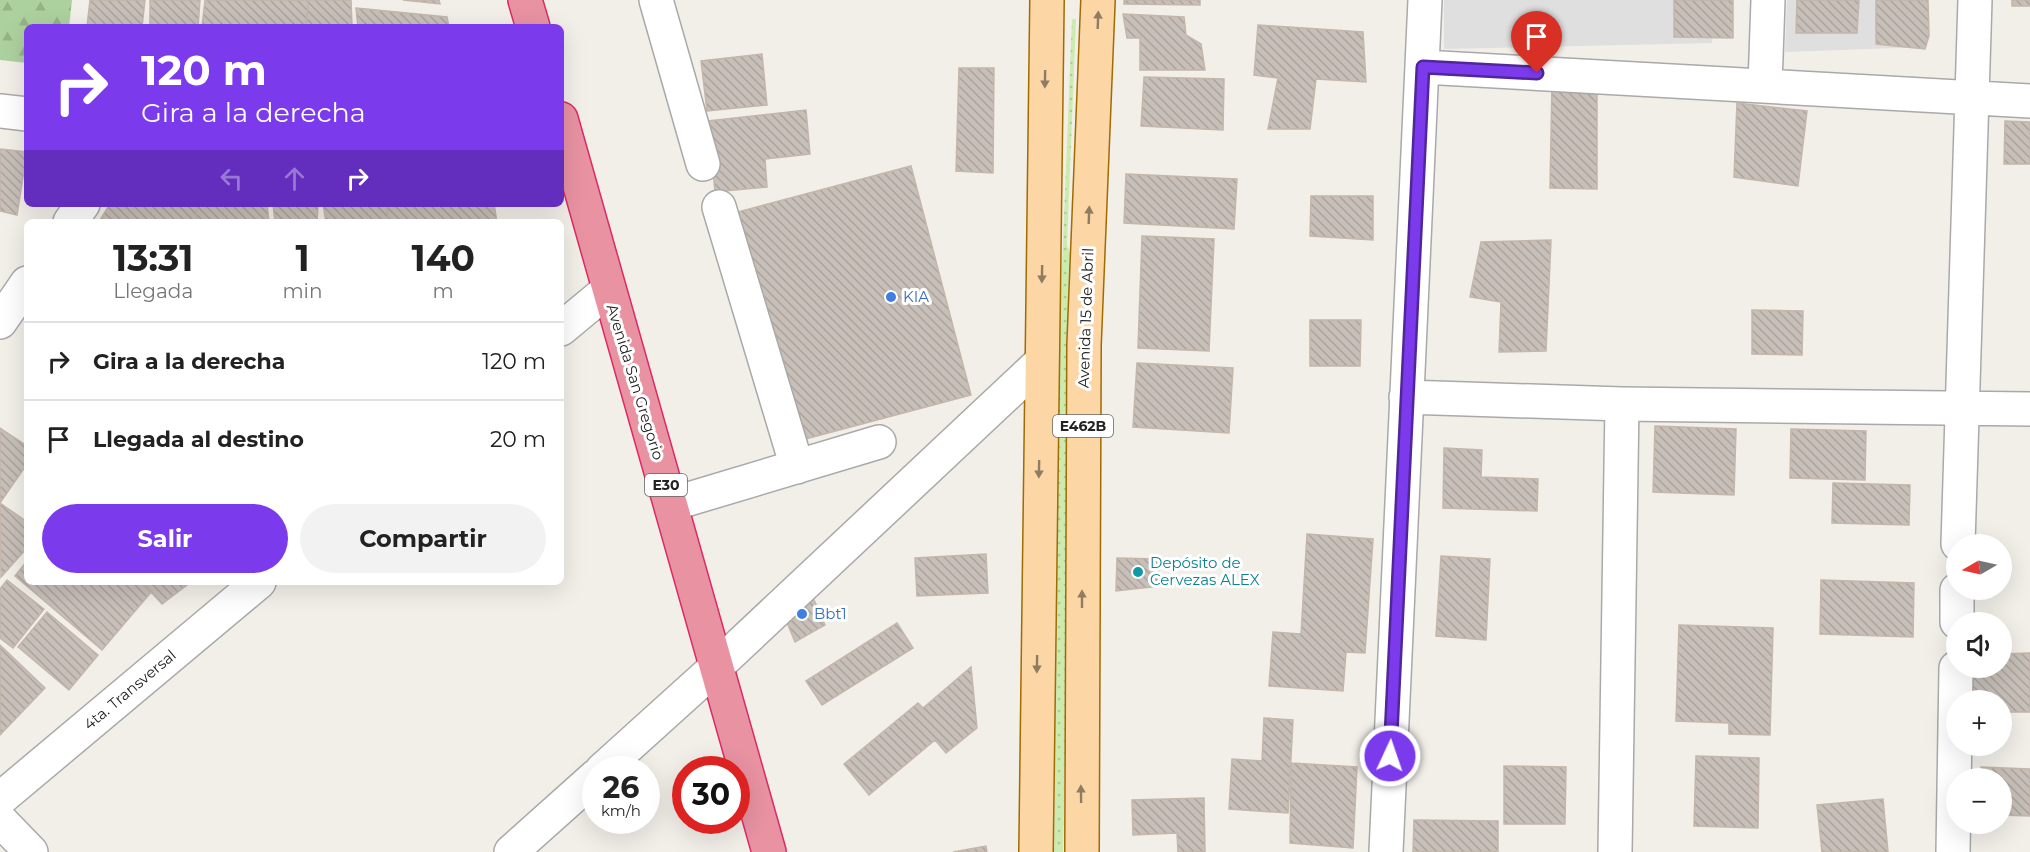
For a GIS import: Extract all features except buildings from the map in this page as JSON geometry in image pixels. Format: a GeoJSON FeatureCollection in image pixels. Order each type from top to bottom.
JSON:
{"type":"FeatureCollection","features":[{"type":"Feature","properties":{"kind":"highway"},"geometry":{"type":"LineString","coordinates":[[525,0],[532,24]]}},
{"type":"Feature","properties":{"kind":"highway","name":"Avenida San Gregorio"},"geometry":{"type":"LineString","coordinates":[[564,138],[567,156],[672,504],[715,668],[769,852]]}},
{"type":"Feature","properties":{"kind":"main road","name":"E462B"},"geometry":{"type":"LineString","coordinates":[[1036,852],[1040,363],[1047,0]]}},
{"type":"Feature","properties":{"kind":"main road","name":"Avenida 15 de Abril"},"geometry":{"type":"LineString","coordinates":[[1082,852],[1084,345],[1098,0]]}},
{"type":"Feature","properties":{"kind":"street"},"geometry":{"type":"LineString","coordinates":[[656,0],[703,164]]}},
{"type":"Feature","properties":{"kind":"street"},"geometry":{"type":"LineString","coordinates":[[1386,852],[1425,0]]}},
{"type":"Feature","properties":{"kind":"street"},"geometry":{"type":"LineString","coordinates":[[1765,85],[1768,0]]}},
{"type":"Feature","properties":{"kind":"street"},"geometry":{"type":"LineString","coordinates":[[1958,534],[1960,410],[1975,0]]}},
{"type":"Feature","properties":{"kind":"street"},"geometry":{"type":"LineString","coordinates":[[1423,67],[2030,101]]}},
{"type":"Feature","properties":{"kind":"street"},"geometry":{"type":"LineString","coordinates":[[0,111],[24,114]]}},
{"type":"Feature","properties":{"kind":"street"},"geometry":{"type":"LineString","coordinates":[[719,207],[797,467]]}},
{"type":"Feature","properties":{"kind":"street"},"geometry":{"type":"LineString","coordinates":[[0,322],[24,287]]}},
{"type":"Feature","properties":{"kind":"street"},"geometry":{"type":"LineString","coordinates":[[564,327],[608,290]]}},
{"type":"Feature","properties":{"kind":"street"},"geometry":{"type":"LineString","coordinates":[[618,756],[715,668],[1040,363]]}},
{"type":"Feature","properties":{"kind":"street"},"geometry":{"type":"LineString","coordinates":[[1406,397],[1622,404],[1960,410],[2030,409]]}},
{"type":"Feature","properties":{"kind":"street"},"geometry":{"type":"LineString","coordinates":[[1615,852],[1622,404]]}},
{"type":"Feature","properties":{"kind":"street"},"geometry":{"type":"LineString","coordinates":[[672,504],[879,442]]}},
{"type":"Feature","properties":{"kind":"street","name":"4ta. Transversal"},"geometry":{"type":"LineString","coordinates":[[0,799],[255,585]]}},
{"type":"Feature","properties":{"kind":"street"},"geometry":{"type":"LineString","coordinates":[[1953,852],[1956,678]]}},
{"type":"Feature","properties":{"kind":"street"},"geometry":{"type":"LineString","coordinates":[[511,852],[582,789]]}},
{"type":"Feature","properties":{"kind":"street"},"geometry":{"type":"LineString","coordinates":[[0,820],[31,852]]}},
{"type":"Feature","properties":{"kind":"shaded area"},"geometry":{"type":"Polygon","coordinates":[[[1444,0],[1714,0],[1712,43],[1444,49],[1444,0]]]}},
{"type":"Feature","properties":{"kind":"shaded area"},"geometry":{"type":"Polygon","coordinates":[[[1787,0],[1927,0],[1926,47],[1785,52],[1787,0]]]}},
{"type":"Feature","properties":{"kind":"green space"},"geometry":{"type":"Polygon","coordinates":[[[0,0],[72,0],[69,24],[24,24],[24,63],[0,60],[0,0]]]}},
{"type":"Feature","properties":{"kind":"green space"},"geometry":{"type":"Polygon","coordinates":[[[1072,19],[1076,19],[1067,245],[1075,265],[1063,852],[1054,852],[1058,366],[1072,19]]]}},
{"type":"Feature","properties":{"kind":"place","name":"KIA"},"geometry":{"type":"Point","coordinates":[891,297]}},
{"type":"Feature","properties":{"kind":"place","name":"Depósito de Cervezas ALEX"},"geometry":{"type":"Point","coordinates":[1138,572]}},
{"type":"Feature","properties":{"kind":"place","name":"Bbt1"},"geometry":{"type":"Point","coordinates":[802,614]}},
{"type":"Feature","properties":{"kind":"route"},"geometry":{"type":"LineString","coordinates":[[1390,756],[1423,67],[1537,73]]}}]}
